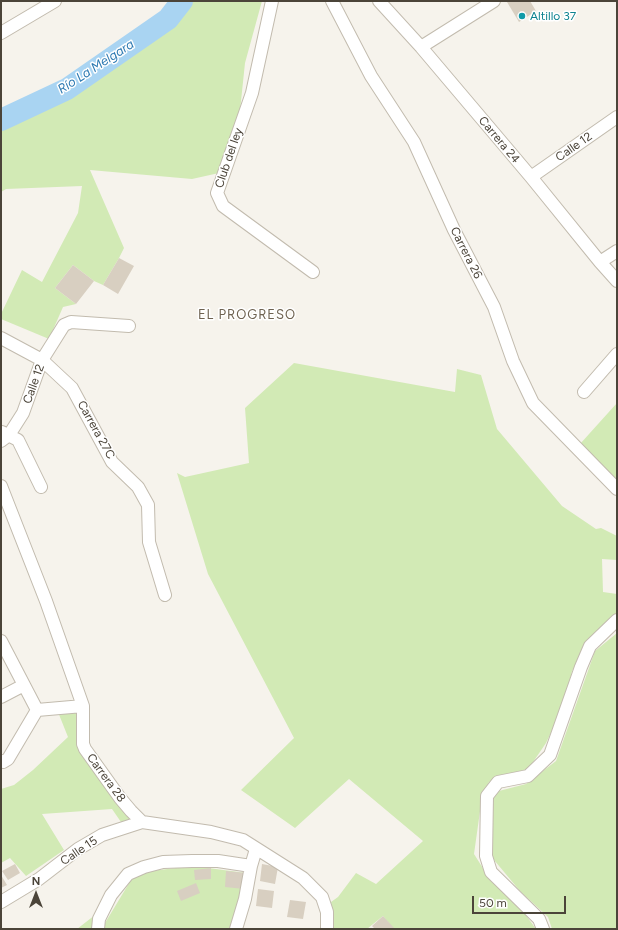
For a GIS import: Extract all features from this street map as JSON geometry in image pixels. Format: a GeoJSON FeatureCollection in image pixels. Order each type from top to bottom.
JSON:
{"type":"FeatureCollection","features":[{"type":"Feature","properties":{"kind":"street"},"geometry":{"type":"LineString","coordinates":[[1,33],[55,1]]}},
{"type":"Feature","properties":{"kind":"street","name":"Club del ley"},"geometry":{"type":"LineString","coordinates":[[272,1],[252,92],[217,193],[223,206],[313,272]]}},
{"type":"Feature","properties":{"kind":"street","name":"Carrera 26"},"geometry":{"type":"LineString","coordinates":[[332,1],[371,76],[414,142],[454,230],[494,307],[513,361],[533,403],[617,489]]}},
{"type":"Feature","properties":{"kind":"street","name":"Carrera 24"},"geometry":{"type":"LineString","coordinates":[[379,1],[421,47],[617,281]]}},
{"type":"Feature","properties":{"kind":"street"},"geometry":{"type":"LineString","coordinates":[[421,47],[494,1]]}},
{"type":"Feature","properties":{"kind":"street","name":"Calle 12"},"geometry":{"type":"LineString","coordinates":[[531,177],[617,117]]}},
{"type":"Feature","properties":{"kind":"street"},"geometry":{"type":"LineString","coordinates":[[600,262],[617,251]]}},
{"type":"Feature","properties":{"kind":"street","name":"Calle 12"},"geometry":{"type":"LineString","coordinates":[[4,436],[23,413],[42,360],[64,325],[71,322],[129,326]]}},
{"type":"Feature","properties":{"kind":"street","name":"Carrera 27C"},"geometry":{"type":"LineString","coordinates":[[1,338],[42,360],[72,388],[112,462],[138,487],[148,505],[148,542],[164,595]]}},
{"type":"Feature","properties":{"kind":"street"},"geometry":{"type":"LineString","coordinates":[[584,392],[617,354]]}},
{"type":"Feature","properties":{"kind":"street"},"geometry":{"type":"LineString","coordinates":[[4,436],[18,440],[41,487]]}},
{"type":"Feature","properties":{"kind":"street","name":"Carrera 28"},"geometry":{"type":"LineString","coordinates":[[1,486],[46,601],[84,706],[83,744],[85,749],[124,802],[142,822]]}},
{"type":"Feature","properties":{"kind":"street"},"geometry":{"type":"LineString","coordinates":[[543,929],[539,919],[491,872],[486,856],[488,796],[498,782],[528,776],[550,755],[581,667],[590,646],[617,620]]}},
{"type":"Feature","properties":{"kind":"street"},"geometry":{"type":"LineString","coordinates":[[1,641],[37,710]]}},
{"type":"Feature","properties":{"kind":"street"},"geometry":{"type":"LineString","coordinates":[[1,697],[24,685]]}},
{"type":"Feature","properties":{"kind":"street"},"geometry":{"type":"LineString","coordinates":[[37,710],[84,706]]}},
{"type":"Feature","properties":{"kind":"street"},"geometry":{"type":"LineString","coordinates":[[2,762],[8,759],[37,710]]}},
{"type":"Feature","properties":{"kind":"street"},"geometry":{"type":"LineString","coordinates":[[142,822],[211,832],[243,840],[302,878],[322,897],[327,912],[327,929]]}},
{"type":"Feature","properties":{"kind":"street","name":"Calle 15"},"geometry":{"type":"LineString","coordinates":[[1,902],[39,879],[78,849],[102,835],[142,822]]}},
{"type":"Feature","properties":{"kind":"street"},"geometry":{"type":"LineString","coordinates":[[236,929],[245,899],[256,848]]}},
{"type":"Feature","properties":{"kind":"street"},"geometry":{"type":"LineString","coordinates":[[98,929],[99,919],[111,896],[128,874],[144,867],[163,862],[192,860],[218,861],[251,866]]}},
{"type":"Feature","properties":{"kind":"green space"},"geometry":{"type":"Polygon","coordinates":[[[189,1],[262,1],[245,63],[239,120],[219,173],[192,179],[90,170],[124,248],[103,285],[94,281],[73,265],[55,288],[76,304],[63,307],[49,339],[1,319],[1,314],[22,270],[42,282],[78,213],[82,186],[6,189],[1,192],[1,126],[73,92],[173,24],[189,1]]]}},
{"type":"Feature","properties":{"kind":"green space"},"geometry":{"type":"Polygon","coordinates":[[[294,363],[455,392],[457,369],[481,375],[497,429],[562,506],[596,529],[601,528],[617,536],[617,560],[602,559],[603,592],[617,594],[617,616],[591,639],[572,671],[565,703],[546,743],[529,768],[489,782],[482,797],[474,854],[491,881],[522,910],[536,929],[393,929],[383,916],[367,929],[334,929],[331,902],[338,897],[356,873],[376,884],[423,841],[349,779],[295,828],[241,790],[294,738],[208,574],[177,473],[185,477],[249,463],[245,408],[294,363]]]}},
{"type":"Feature","properties":{"kind":"green space"},"geometry":{"type":"Polygon","coordinates":[[[617,403],[617,482],[580,444],[617,403]]]}},
{"type":"Feature","properties":{"kind":"green space"},"geometry":{"type":"Polygon","coordinates":[[[617,633],[617,929],[552,929],[548,917],[520,891],[489,854],[488,812],[495,792],[526,784],[556,761],[595,651],[617,633]]]}},
{"type":"Feature","properties":{"kind":"green space"},"geometry":{"type":"Polygon","coordinates":[[[58,712],[82,713],[80,747],[134,819],[121,822],[112,809],[42,814],[64,850],[26,876],[10,858],[1,863],[1,789],[14,785],[33,770],[68,737],[58,712]]]}},
{"type":"Feature","properties":{"kind":"green space"},"geometry":{"type":"Polygon","coordinates":[[[193,866],[246,873],[244,889],[229,929],[104,929],[105,923],[131,880],[142,872],[193,866]]]}},
{"type":"Feature","properties":{"kind":"green space"},"geometry":{"type":"Polygon","coordinates":[[[95,915],[92,929],[77,929],[95,915]]]}},
{"type":"Feature","properties":{"kind":"building","name":"Altillo 37"},"geometry":{"type":"Polygon","coordinates":[[[530,1],[536,11],[519,22],[507,2],[530,1]]]}},
{"type":"Feature","properties":{"kind":"building"},"geometry":{"type":"Polygon","coordinates":[[[119,258],[134,266],[118,294],[103,285],[119,258]]]}},
{"type":"Feature","properties":{"kind":"building"},"geometry":{"type":"Polygon","coordinates":[[[73,265],[94,281],[76,304],[55,288],[73,265]]]}},
{"type":"Feature","properties":{"kind":"building"},"geometry":{"type":"Polygon","coordinates":[[[15,864],[20,873],[8,880],[2,871],[15,864]]]}},
{"type":"Feature","properties":{"kind":"building"},"geometry":{"type":"Polygon","coordinates":[[[262,864],[278,867],[275,884],[260,881],[262,864]]]}},
{"type":"Feature","properties":{"kind":"building"},"geometry":{"type":"Polygon","coordinates":[[[211,868],[211,879],[195,880],[194,870],[211,868]]]}},
{"type":"Feature","properties":{"kind":"building"},"geometry":{"type":"Polygon","coordinates":[[[226,871],[246,873],[244,889],[225,887],[226,871]]]}},
{"type":"Feature","properties":{"kind":"building"},"geometry":{"type":"Polygon","coordinates":[[[1,875],[7,885],[1,888],[1,875]]]}},
{"type":"Feature","properties":{"kind":"building"},"geometry":{"type":"Polygon","coordinates":[[[196,883],[200,893],[181,901],[177,891],[196,883]]]}},
{"type":"Feature","properties":{"kind":"building"},"geometry":{"type":"Polygon","coordinates":[[[258,889],[274,891],[272,908],[256,906],[258,889]]]}},
{"type":"Feature","properties":{"kind":"building"},"geometry":{"type":"Polygon","coordinates":[[[290,900],[306,902],[303,919],[287,917],[290,900]]]}},
{"type":"Feature","properties":{"kind":"building"},"geometry":{"type":"Polygon","coordinates":[[[383,916],[395,929],[375,929],[372,926],[383,916]]]}},
{"type":"Feature","properties":{"kind":"waterway","name":"Río La Melgara"},"geometry":{"type":"LineString","coordinates":[[1,120],[67,89],[168,19],[182,1]]}},
{"type":"Feature","properties":{"kind":"place","name":"Altillo 37"},"geometry":{"type":"Point","coordinates":[522,16]}},
{"type":"Feature","properties":{"kind":"district","name":"EL PROGRESO"},"geometry":{"type":"Point","coordinates":[247,315]}}]}
